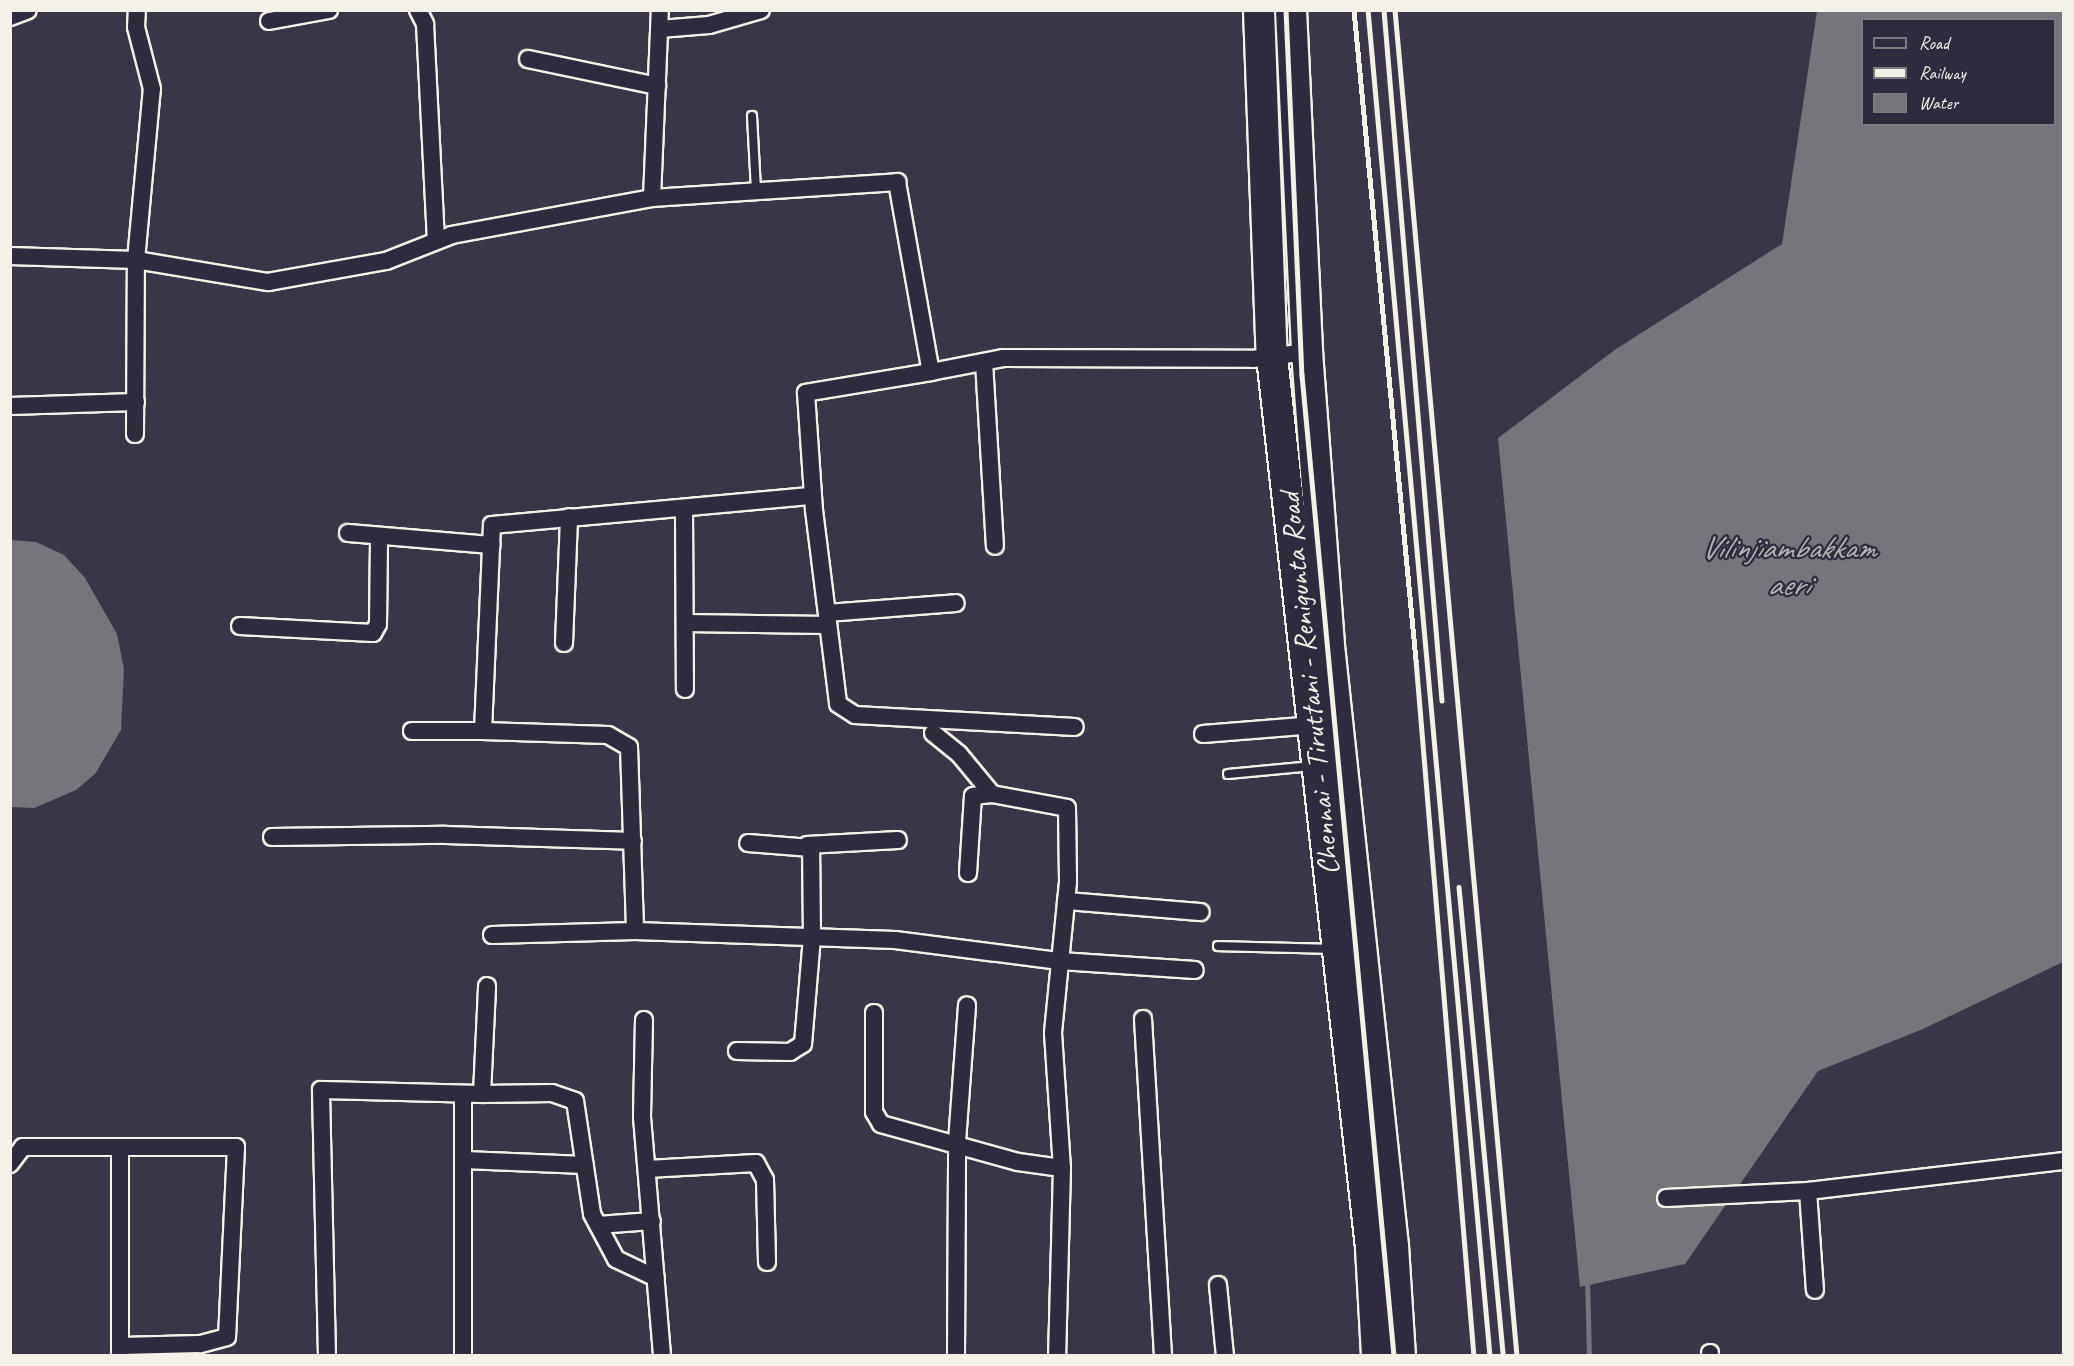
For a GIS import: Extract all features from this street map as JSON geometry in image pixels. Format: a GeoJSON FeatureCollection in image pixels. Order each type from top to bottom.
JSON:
{"type":"FeatureCollection","features":[{"type":"Feature","properties":{"kind":"highway","name":"Chennai - Tiruttani - Renigunta Road"},"geometry":{"type":"LineString","coordinates":[[1259,10],[1272,357],[1315,725],[1371,1248],[1377,1356]]}},
{"type":"Feature","properties":{"kind":"highway","name":"Chennai - Tiruttani - Renigunta Road"},"geometry":{"type":"LineString","coordinates":[[1291,10],[1307,352],[1331,666],[1393,1246],[1401,1356]]}},
{"type":"Feature","properties":{"kind":"street"},"geometry":{"type":"LineString","coordinates":[[10,18],[28,10]]}},
{"type":"Feature","properties":{"kind":"street"},"geometry":{"type":"LineString","coordinates":[[135,434],[136,260],[152,89],[136,27],[136,10]]}},
{"type":"Feature","properties":{"kind":"street"},"geometry":{"type":"LineString","coordinates":[[269,21],[329,10]]}},
{"type":"Feature","properties":{"kind":"street"},"geometry":{"type":"LineString","coordinates":[[418,10],[425,24],[436,241]]}},
{"type":"Feature","properties":{"kind":"street"},"geometry":{"type":"LineString","coordinates":[[652,198],[660,10]]}},
{"type":"Feature","properties":{"kind":"street"},"geometry":{"type":"LineString","coordinates":[[660,29],[709,25],[761,10]]}},
{"type":"Feature","properties":{"kind":"street"},"geometry":{"type":"LineString","coordinates":[[528,59],[657,86]]}},
{"type":"Feature","properties":{"kind":"street"},"geometry":{"type":"LineString","coordinates":[[10,256],[136,260],[268,282],[386,261],[436,241],[652,198],[897,182],[931,372]]}},
{"type":"Feature","properties":{"kind":"street"},"geometry":{"type":"LineString","coordinates":[[1075,727],[846,713],[838,704],[813,496],[806,393],[984,362],[1272,357],[1307,352]]}},
{"type":"Feature","properties":{"kind":"street"},"geometry":{"type":"LineString","coordinates":[[984,362],[995,546]]}},
{"type":"Feature","properties":{"kind":"street"},"geometry":{"type":"LineString","coordinates":[[10,406],[136,402]]}},
{"type":"Feature","properties":{"kind":"street"},"geometry":{"type":"LineString","coordinates":[[483,731],[492,525],[684,510],[813,496]]}},
{"type":"Feature","properties":{"kind":"street"},"geometry":{"type":"LineString","coordinates":[[684,510],[685,690]]}},
{"type":"Feature","properties":{"kind":"street"},"geometry":{"type":"LineString","coordinates":[[564,643],[569,518]]}},
{"type":"Feature","properties":{"kind":"street"},"geometry":{"type":"LineString","coordinates":[[348,533],[491,545]]}},
{"type":"Feature","properties":{"kind":"street"},"geometry":{"type":"LineString","coordinates":[[240,626],[373,633],[378,624],[380,536]]}},
{"type":"Feature","properties":{"kind":"street"},"geometry":{"type":"LineString","coordinates":[[684,623],[827,619],[956,603]]}},
{"type":"Feature","properties":{"kind":"street"},"geometry":{"type":"LineString","coordinates":[[1203,734],[1315,725]]}},
{"type":"Feature","properties":{"kind":"street"},"geometry":{"type":"LineString","coordinates":[[412,731],[483,731],[621,739],[631,763],[635,931]]}},
{"type":"Feature","properties":{"kind":"street"},"geometry":{"type":"LineString","coordinates":[[933,733],[959,754],[992,794]]}},
{"type":"Feature","properties":{"kind":"street"},"geometry":{"type":"LineString","coordinates":[[968,873],[970,801],[977,794],[992,794],[1068,808],[1066,901],[1053,1034],[1062,1168],[1057,1356]]}},
{"type":"Feature","properties":{"kind":"street"},"geometry":{"type":"LineString","coordinates":[[272,837],[446,835],[633,841]]}},
{"type":"Feature","properties":{"kind":"street"},"geometry":{"type":"LineString","coordinates":[[748,843],[807,845],[898,840]]}},
{"type":"Feature","properties":{"kind":"street"},"geometry":{"type":"LineString","coordinates":[[737,1051],[790,1052],[803,1044],[812,937],[812,853],[807,845]]}},
{"type":"Feature","properties":{"kind":"street"},"geometry":{"type":"LineString","coordinates":[[1066,901],[1201,912]]}},
{"type":"Feature","properties":{"kind":"street"},"geometry":{"type":"LineString","coordinates":[[492,935],[635,931],[895,940],[1060,961],[1196,970]]}},
{"type":"Feature","properties":{"kind":"street"},"geometry":{"type":"LineString","coordinates":[[482,1094],[486,986]]}},
{"type":"Feature","properties":{"kind":"street"},"geometry":{"type":"LineString","coordinates":[[957,1356],[957,1142],[967,1005]]}},
{"type":"Feature","properties":{"kind":"street"},"geometry":{"type":"LineString","coordinates":[[874,1013],[875,1117],[886,1127],[957,1142],[1018,1162],[1062,1168]]}},
{"type":"Feature","properties":{"kind":"street"},"geometry":{"type":"LineString","coordinates":[[1143,1018],[1163,1356]]}},
{"type":"Feature","properties":{"kind":"street"},"geometry":{"type":"LineString","coordinates":[[644,1020],[642,1117],[662,1356]]}},
{"type":"Feature","properties":{"kind":"street"},"geometry":{"type":"LineString","coordinates":[[327,1356],[321,1090],[463,1096],[552,1093],[575,1101],[592,1214],[616,1259],[657,1278]]}},
{"type":"Feature","properties":{"kind":"street"},"geometry":{"type":"LineString","coordinates":[[462,1356],[463,1096]]}},
{"type":"Feature","properties":{"kind":"street"},"geometry":{"type":"LineString","coordinates":[[10,1164],[23,1147],[120,1147],[236,1148],[226,1337],[200,1344],[120,1351],[120,1147]]}},
{"type":"Feature","properties":{"kind":"street"},"geometry":{"type":"LineString","coordinates":[[464,1160],[585,1165]]}},
{"type":"Feature","properties":{"kind":"street"},"geometry":{"type":"LineString","coordinates":[[1666,1198],[1808,1191],[2064,1161]]}},
{"type":"Feature","properties":{"kind":"street"},"geometry":{"type":"LineString","coordinates":[[647,1168],[756,1163],[765,1180],[767,1262]]}},
{"type":"Feature","properties":{"kind":"street"},"geometry":{"type":"LineString","coordinates":[[1808,1191],[1815,1290]]}},
{"type":"Feature","properties":{"kind":"street"},"geometry":{"type":"LineString","coordinates":[[598,1225],[652,1221]]}},
{"type":"Feature","properties":{"kind":"street"},"geometry":{"type":"LineString","coordinates":[[1218,1285],[1225,1356]]}},
{"type":"Feature","properties":{"kind":"lane"},"geometry":{"type":"LineString","coordinates":[[752,116],[756,191]]}},
{"type":"Feature","properties":{"kind":"lane"},"geometry":{"type":"LineString","coordinates":[[1228,774],[1319,766]]}},
{"type":"Feature","properties":{"kind":"lane"},"geometry":{"type":"LineString","coordinates":[[1218,946],[1339,950]]}},
{"type":"Feature","properties":{"kind":"water","name":"Vilinjiambakkam aeri"},"geometry":{"type":"Polygon","coordinates":[[[1817,11],[2063,11],[2063,962],[1923,1029],[1818,1071],[1685,1264],[1580,1287],[1498,438],[1616,349],[1782,244],[1817,11]]]}},
{"type":"Feature","properties":{"kind":"water"},"geometry":{"type":"Polygon","coordinates":[[[11,540],[36,542],[64,555],[85,578],[117,634],[124,669],[121,730],[95,774],[76,790],[34,808],[11,807],[11,540]]]}},
{"type":"Feature","properties":{"kind":"waterway"},"geometry":{"type":"LineString","coordinates":[[1587,1279],[1589,1356]]}},
{"type":"Feature","properties":{"kind":"railway"},"geometry":{"type":"LineString","coordinates":[[1286,10],[1302,375],[1394,1356]]}},
{"type":"Feature","properties":{"kind":"railway"},"geometry":{"type":"LineString","coordinates":[[1354,10],[1416,660],[1474,1356]]}},
{"type":"Feature","properties":{"kind":"railway"},"geometry":{"type":"LineString","coordinates":[[1368,10],[1490,1356]]}},
{"type":"Feature","properties":{"kind":"railway"},"geometry":{"type":"LineString","coordinates":[[1384,10],[1442,701]]}},
{"type":"Feature","properties":{"kind":"railway"},"geometry":{"type":"LineString","coordinates":[[1395,10],[1517,1356]]}},
{"type":"Feature","properties":{"kind":"railway"},"geometry":{"type":"LineString","coordinates":[[1459,887],[1503,1356]]}}]}
